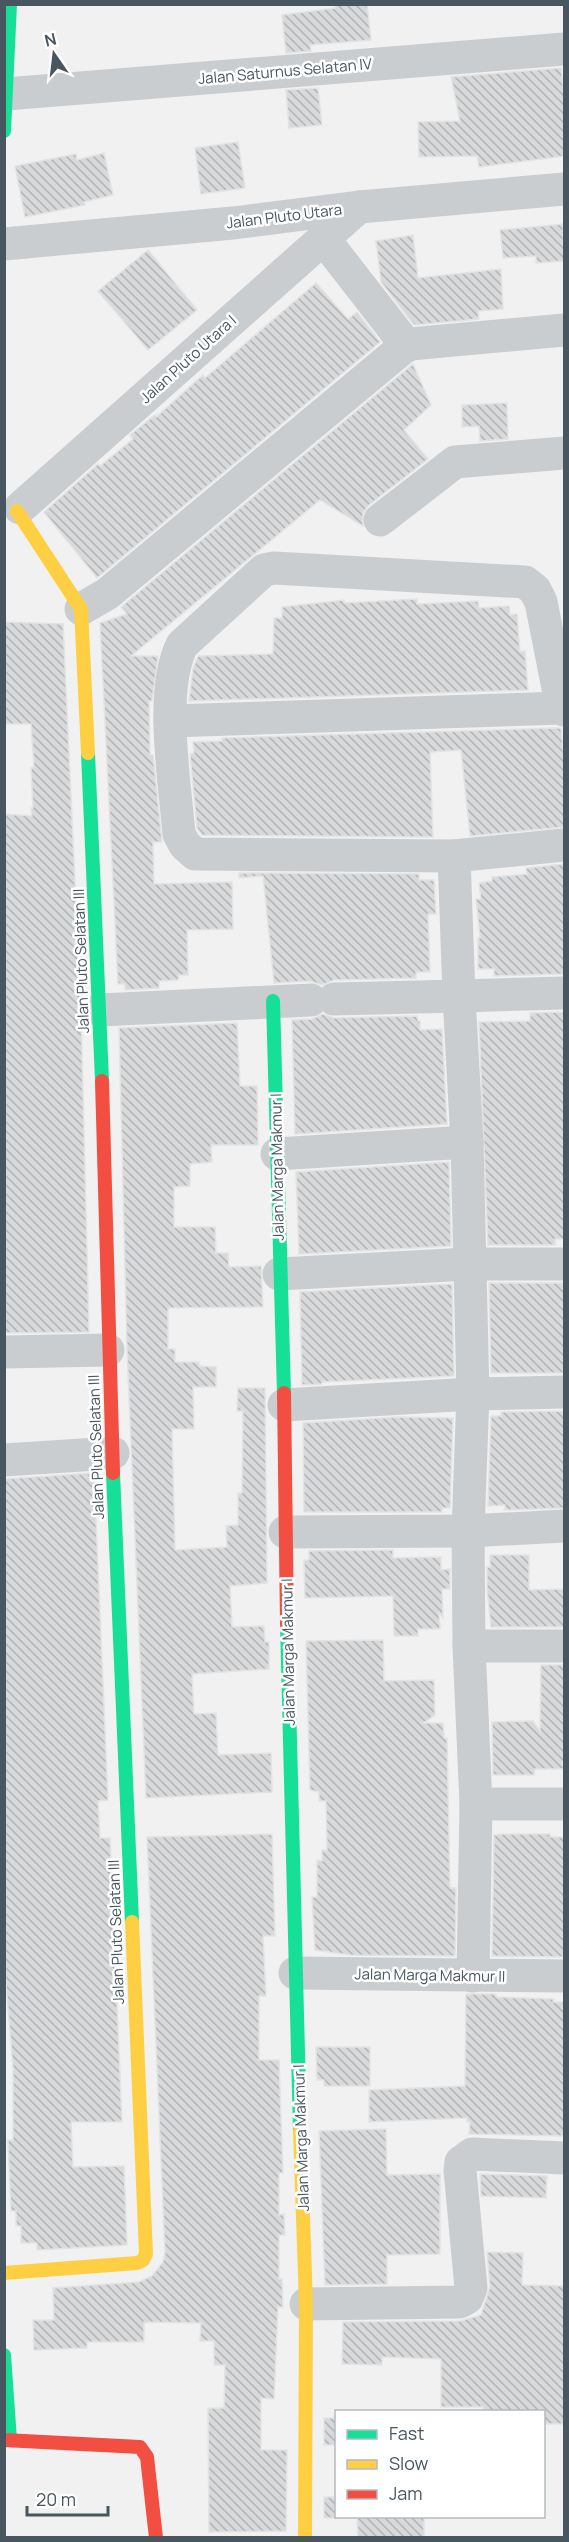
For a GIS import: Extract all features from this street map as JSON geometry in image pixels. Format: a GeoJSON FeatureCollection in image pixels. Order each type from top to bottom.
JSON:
{"type":"FeatureCollection","features":[{"type":"Feature","properties":{"kind":"street"},"geometry":{"type":"LineString","coordinates":[[4,131],[10,4]]}},
{"type":"Feature","properties":{"kind":"street","name":"Jalan Saturnus Selatan IV"},"geometry":{"type":"LineString","coordinates":[[6,94],[564,49]]}},
{"type":"Feature","properties":{"kind":"street","name":"Jalan Pluto Utara"},"geometry":{"type":"LineString","coordinates":[[4,244],[233,223],[359,207],[564,189]]}},
{"type":"Feature","properties":{"kind":"street","name":"Jalan Pluto Utara I"},"geometry":{"type":"LineString","coordinates":[[16,509],[359,207]]}},
{"type":"Feature","properties":{"kind":"street"},"geometry":{"type":"LineString","coordinates":[[323,238],[407,346]]}},
{"type":"Feature","properties":{"kind":"street"},"geometry":{"type":"LineString","coordinates":[[16,509],[81,609],[107,594],[407,346],[564,330]]}},
{"type":"Feature","properties":{"kind":"street"},"geometry":{"type":"LineString","coordinates":[[380,520],[452,463],[564,453]]}},
{"type":"Feature","properties":{"kind":"street"},"geometry":{"type":"LineString","coordinates":[[170,721],[563,709],[541,602],[535,590],[525,582],[274,568],[264,570],[182,645],[175,660],[170,721],[179,834],[185,845],[195,854],[454,856],[564,845]]}},
{"type":"Feature","properties":{"kind":"street","name":"Jalan Pluto Selatan III"},"geometry":{"type":"LineString","coordinates":[[4,2273],[137,2263],[143,2260],[146,2254],[108,1350],[100,1010],[81,609]]}},
{"type":"Feature","properties":{"kind":"street"},"geometry":{"type":"LineString","coordinates":[[454,856],[467,1142],[472,1394],[468,1531],[469,1646],[476,1804],[473,1976]]}},
{"type":"Feature","properties":{"kind":"street"},"geometry":{"type":"LineString","coordinates":[[100,1010],[323,999],[564,993]]}},
{"type":"Feature","properties":{"kind":"street","name":"Jalan Marga Makmur I"},"geometry":{"type":"LineString","coordinates":[[273,1001],[284,1405],[295,1973],[306,2304],[305,2538]]}},
{"type":"Feature","properties":{"kind":"street"},"geometry":{"type":"LineString","coordinates":[[277,1154],[467,1142]]}},
{"type":"Feature","properties":{"kind":"street"},"geometry":{"type":"LineString","coordinates":[[279,1274],[469,1264],[564,1264]]}},
{"type":"Feature","properties":{"kind":"street"},"geometry":{"type":"LineString","coordinates":[[4,1352],[108,1350]]}},
{"type":"Feature","properties":{"kind":"street"},"geometry":{"type":"LineString","coordinates":[[284,1405],[472,1394],[564,1392]]}},
{"type":"Feature","properties":{"kind":"street"},"geometry":{"type":"LineString","coordinates":[[4,1460],[113,1453]]}},
{"type":"Feature","properties":{"kind":"street"},"geometry":{"type":"LineString","coordinates":[[285,1532],[468,1531],[564,1526]]}},
{"type":"Feature","properties":{"kind":"street"},"geometry":{"type":"LineString","coordinates":[[469,1646],[564,1646]]}},
{"type":"Feature","properties":{"kind":"street"},"geometry":{"type":"LineString","coordinates":[[476,1804],[564,1804]]}},
{"type":"Feature","properties":{"kind":"street","name":"Jalan Marga Makmur II"},"geometry":{"type":"LineString","coordinates":[[295,1973],[564,1976]]}},
{"type":"Feature","properties":{"kind":"street"},"geometry":{"type":"LineString","coordinates":[[306,2304],[460,2302],[467,2298],[471,2288],[461,2162],[472,2154],[564,2158]]}},
{"type":"Feature","properties":{"kind":"street"},"geometry":{"type":"LineString","coordinates":[[4,2355],[7,2440],[140,2447],[147,2457],[156,2538]]}},
{"type":"Feature","properties":{"kind":"building"},"geometry":{"type":"Polygon","coordinates":[[[335,4],[367,4],[371,40],[310,45],[311,51],[286,53],[282,15],[335,8],[335,4]]]}},
{"type":"Feature","properties":{"kind":"building"},"geometry":{"type":"Polygon","coordinates":[[[561,68],[564,94],[564,156],[479,167],[477,156],[419,157],[418,122],[460,121],[451,77],[561,68]]]}},
{"type":"Feature","properties":{"kind":"building"},"geometry":{"type":"Polygon","coordinates":[[[318,88],[322,125],[289,128],[286,90],[318,88]]]}},
{"type":"Feature","properties":{"kind":"building"},"geometry":{"type":"Polygon","coordinates":[[[238,142],[245,188],[201,194],[195,148],[238,142]]]}},
{"type":"Feature","properties":{"kind":"building"},"geometry":{"type":"Polygon","coordinates":[[[104,153],[113,195],[84,202],[85,205],[25,217],[15,166],[76,154],[77,160],[104,153]]]}},
{"type":"Feature","properties":{"kind":"building"},"geometry":{"type":"Polygon","coordinates":[[[563,224],[564,261],[536,263],[536,256],[503,258],[500,230],[563,224]]]}},
{"type":"Feature","properties":{"kind":"building"},"geometry":{"type":"Polygon","coordinates":[[[413,235],[418,278],[501,269],[503,309],[478,311],[479,319],[414,325],[381,282],[376,241],[413,235]]]}},
{"type":"Feature","properties":{"kind":"building"},"geometry":{"type":"Polygon","coordinates":[[[148,250],[197,310],[148,350],[98,291],[148,250]]]}},
{"type":"Feature","properties":{"kind":"building"},"geometry":{"type":"Polygon","coordinates":[[[316,283],[348,319],[357,312],[380,342],[97,578],[44,512],[98,464],[100,466],[133,439],[130,435],[155,415],[156,417],[203,375],[205,378],[316,283]]]}},
{"type":"Feature","properties":{"kind":"building"},"geometry":{"type":"Polygon","coordinates":[[[413,364],[431,405],[404,430],[428,459],[368,506],[363,513],[363,526],[320,500],[131,656],[158,656],[152,701],[149,701],[150,755],[153,755],[162,842],[153,842],[154,884],[232,882],[233,929],[187,930],[188,975],[179,975],[178,980],[159,981],[159,988],[125,990],[125,984],[118,984],[100,623],[127,614],[121,607],[413,364]]]}},
{"type":"Feature","properties":{"kind":"building"},"geometry":{"type":"Polygon","coordinates":[[[507,403],[508,439],[480,441],[479,426],[462,427],[462,405],[507,403]]]}},
{"type":"Feature","properties":{"kind":"building"},"geometry":{"type":"Polygon","coordinates":[[[417,599],[417,604],[478,601],[479,608],[509,606],[510,615],[517,614],[520,652],[525,651],[528,690],[189,701],[193,669],[198,656],[273,654],[274,618],[282,618],[282,607],[344,600],[344,603],[417,599]]]}},
{"type":"Feature","properties":{"kind":"building"},"geometry":{"type":"Polygon","coordinates":[[[4,622],[63,624],[81,1011],[89,1332],[4,1333],[4,814],[32,816],[31,768],[34,767],[31,724],[4,724],[4,622]]]}},
{"type":"Feature","properties":{"kind":"building"},"geometry":{"type":"Polygon","coordinates":[[[561,728],[564,758],[564,827],[470,836],[461,750],[430,752],[433,837],[202,835],[197,828],[190,754],[194,753],[193,742],[222,741],[222,738],[561,728]]]}},
{"type":"Feature","properties":{"kind":"building"},"geometry":{"type":"Polygon","coordinates":[[[564,864],[564,974],[494,976],[494,969],[478,969],[478,938],[480,938],[476,899],[481,899],[479,883],[492,881],[492,877],[527,874],[526,868],[564,864]]]}},
{"type":"Feature","properties":{"kind":"building"},"geometry":{"type":"Polygon","coordinates":[[[239,873],[419,874],[419,880],[434,880],[436,914],[428,914],[430,972],[416,972],[416,978],[334,980],[322,985],[310,981],[274,983],[263,876],[239,878],[239,873]]]}},
{"type":"Feature","properties":{"kind":"building"},"geometry":{"type":"Polygon","coordinates":[[[564,1012],[564,1239],[555,1239],[555,1245],[488,1245],[479,1022],[530,1021],[530,1013],[564,1012]]]}},
{"type":"Feature","properties":{"kind":"building"},"geometry":{"type":"Polygon","coordinates":[[[323,1014],[334,1018],[417,1016],[420,1021],[420,1030],[442,1029],[447,1124],[295,1134],[292,1020],[312,1019],[323,1014]]]}},
{"type":"Feature","properties":{"kind":"building"},"geometry":{"type":"Polygon","coordinates":[[[237,1023],[240,1086],[257,1086],[258,1145],[211,1145],[212,1162],[190,1164],[190,1186],[174,1187],[174,1227],[215,1227],[216,1253],[228,1253],[229,1267],[261,1266],[263,1307],[168,1308],[168,1349],[175,1349],[175,1362],[199,1362],[199,1366],[216,1367],[216,1387],[193,1387],[194,1429],[172,1429],[175,1550],[227,1547],[226,1526],[238,1525],[238,1493],[242,1493],[243,1411],[237,1411],[238,1388],[265,1388],[267,1583],[230,1586],[232,1627],[264,1626],[265,1642],[269,1642],[269,1669],[192,1674],[194,1714],[216,1713],[218,1755],[271,1753],[272,1792],[146,1798],[127,1349],[119,1028],[237,1023]]]}},
{"type":"Feature","properties":{"kind":"building"},"geometry":{"type":"Polygon","coordinates":[[[449,1162],[451,1246],[299,1254],[296,1172],[449,1162]]]}},
{"type":"Feature","properties":{"kind":"building"},"geometry":{"type":"Polygon","coordinates":[[[489,1283],[564,1283],[564,1373],[491,1373],[489,1283]]]}},
{"type":"Feature","properties":{"kind":"building"},"geometry":{"type":"Polygon","coordinates":[[[452,1284],[454,1376],[322,1382],[322,1384],[302,1385],[300,1292],[452,1284]]]}},
{"type":"Feature","properties":{"kind":"building"},"geometry":{"type":"Polygon","coordinates":[[[564,1411],[564,1508],[505,1510],[505,1505],[488,1506],[491,1416],[501,1416],[501,1412],[564,1411]]]}},
{"type":"Feature","properties":{"kind":"building"},"geometry":{"type":"Polygon","coordinates":[[[399,1417],[453,1418],[450,1508],[442,1508],[442,1512],[304,1512],[303,1423],[399,1417]]]}},
{"type":"Feature","properties":{"kind":"building"},"geometry":{"type":"Polygon","coordinates":[[[94,1473],[108,1800],[98,1801],[100,1838],[110,1838],[122,2122],[71,2122],[73,2167],[124,2166],[127,2245],[37,2250],[37,2243],[21,2243],[21,2226],[16,2226],[16,2211],[11,2211],[8,2140],[13,2140],[13,2068],[4,1960],[4,1479],[94,1473]]]}},
{"type":"Feature","properties":{"kind":"building"},"geometry":{"type":"Polygon","coordinates":[[[393,1550],[393,1558],[441,1557],[441,1570],[450,1569],[450,1589],[442,1589],[443,1618],[439,1613],[440,1629],[418,1629],[418,1636],[394,1636],[393,1596],[305,1598],[304,1560],[309,1560],[309,1551],[393,1550]]]}},
{"type":"Feature","properties":{"kind":"building"},"geometry":{"type":"Polygon","coordinates":[[[490,1555],[529,1555],[529,1590],[564,1589],[564,1627],[491,1627],[487,1588],[487,1567],[490,1567],[490,1555]]]}},
{"type":"Feature","properties":{"kind":"building"},"geometry":{"type":"Polygon","coordinates":[[[383,1640],[384,1681],[434,1680],[435,1715],[423,1723],[443,1723],[444,1738],[447,1738],[450,1888],[456,1888],[455,1956],[350,1955],[315,1950],[312,1897],[317,1897],[317,1860],[322,1861],[322,1850],[327,1850],[326,1801],[319,1801],[319,1792],[310,1790],[306,1641],[383,1640]]]}},
{"type":"Feature","properties":{"kind":"building"},"geometry":{"type":"Polygon","coordinates":[[[541,1665],[564,1665],[564,1761],[562,1762],[564,1769],[535,1769],[534,1775],[493,1775],[492,1722],[533,1721],[540,1731],[541,1665]]]}},
{"type":"Feature","properties":{"kind":"building"},"geometry":{"type":"Polygon","coordinates":[[[272,1834],[275,1936],[263,1936],[266,1996],[259,1996],[259,2060],[279,2060],[283,2173],[279,2173],[279,2215],[284,2214],[285,2235],[279,2235],[279,2279],[282,2279],[283,2307],[278,2307],[274,2399],[261,2398],[261,2450],[287,2450],[286,2531],[209,2532],[208,2408],[224,2408],[225,2365],[214,2365],[214,2341],[200,2341],[201,2323],[144,2322],[144,2342],[87,2342],[87,2348],[34,2350],[33,2320],[54,2320],[53,2288],[139,2282],[152,2276],[163,2262],[165,2253],[147,1837],[272,1834]]]}},
{"type":"Feature","properties":{"kind":"building"},"geometry":{"type":"Polygon","coordinates":[[[550,1834],[550,1837],[564,1837],[564,1957],[492,1956],[494,1835],[550,1834]]]}},
{"type":"Feature","properties":{"kind":"building"},"geometry":{"type":"Polygon","coordinates":[[[466,1994],[496,1994],[496,1997],[554,1999],[553,2002],[564,2002],[564,2136],[469,2134],[470,2122],[467,2122],[467,2118],[369,2122],[369,2090],[465,2086],[466,1994]]]}},
{"type":"Feature","properties":{"kind":"building"},"geometry":{"type":"Polygon","coordinates":[[[316,2047],[370,2047],[370,2086],[324,2086],[324,2080],[317,2080],[316,2047]]]}},
{"type":"Feature","properties":{"kind":"building"},"geometry":{"type":"Polygon","coordinates":[[[386,2129],[387,2175],[440,2174],[440,2254],[387,2255],[387,2284],[325,2285],[319,2131],[386,2129]]]}},
{"type":"Feature","properties":{"kind":"building"},"geometry":{"type":"Polygon","coordinates":[[[480,2174],[547,2176],[546,2198],[481,2196],[480,2174]]]}},
{"type":"Feature","properties":{"kind":"building"},"geometry":{"type":"Polygon","coordinates":[[[487,2252],[523,2253],[522,2285],[564,2286],[564,2424],[545,2424],[545,2410],[441,2407],[441,2359],[382,2357],[382,2365],[342,2364],[343,2322],[460,2321],[481,2315],[490,2287],[487,2252]]]}},
{"type":"Feature","properties":{"kind":"building"},"geometry":{"type":"Polygon","coordinates":[[[324,2418],[335,2418],[335,2445],[324,2445],[324,2418]]]}},
{"type":"Feature","properties":{"kind":"building"},"geometry":{"type":"Polygon","coordinates":[[[324,2497],[335,2497],[335,2518],[324,2518],[324,2497]]]}},
{"type":"Feature","properties":{"kind":"building"},"geometry":{"type":"Polygon","coordinates":[[[357,2518],[424,2518],[424,2538],[358,2538],[357,2518]]]}},
{"type":"Feature","properties":{"kind":"traffic: fast"},"geometry":{"type":"LineString","coordinates":[[4,131],[10,4]]}},
{"type":"Feature","properties":{"kind":"traffic: fast"},"geometry":{"type":"LineString","coordinates":[[88,753],[102,1081]]}},
{"type":"Feature","properties":{"kind":"traffic: fast"},"geometry":{"type":"LineString","coordinates":[[273,1001],[284,1393]]}},
{"type":"Feature","properties":{"kind":"traffic: fast"},"geometry":{"type":"LineString","coordinates":[[113,1473],[132,1922]]}},
{"type":"Feature","properties":{"kind":"traffic: fast"},"geometry":{"type":"LineString","coordinates":[[287,1624],[300,2131]]}},
{"type":"Feature","properties":{"kind":"traffic: fast"},"geometry":{"type":"LineString","coordinates":[[4,2355],[10,2440]]}},
{"type":"Feature","properties":{"kind":"traffic: slow"},"geometry":{"type":"LineString","coordinates":[[17,511],[81,609],[88,753]]}},
{"type":"Feature","properties":{"kind":"traffic: slow"},"geometry":{"type":"LineString","coordinates":[[4,2273],[137,2263],[143,2260],[146,2254],[132,1922]]}},
{"type":"Feature","properties":{"kind":"traffic: slow"},"geometry":{"type":"LineString","coordinates":[[300,2131],[306,2304],[305,2538]]}},
{"type":"Feature","properties":{"kind":"traffic: jam"},"geometry":{"type":"LineString","coordinates":[[102,1081],[113,1473]]}},
{"type":"Feature","properties":{"kind":"traffic: jam"},"geometry":{"type":"LineString","coordinates":[[284,1393],[287,1624]]}},
{"type":"Feature","properties":{"kind":"traffic: jam"},"geometry":{"type":"LineString","coordinates":[[4,2440],[140,2447],[147,2457],[156,2538]]}}]}
